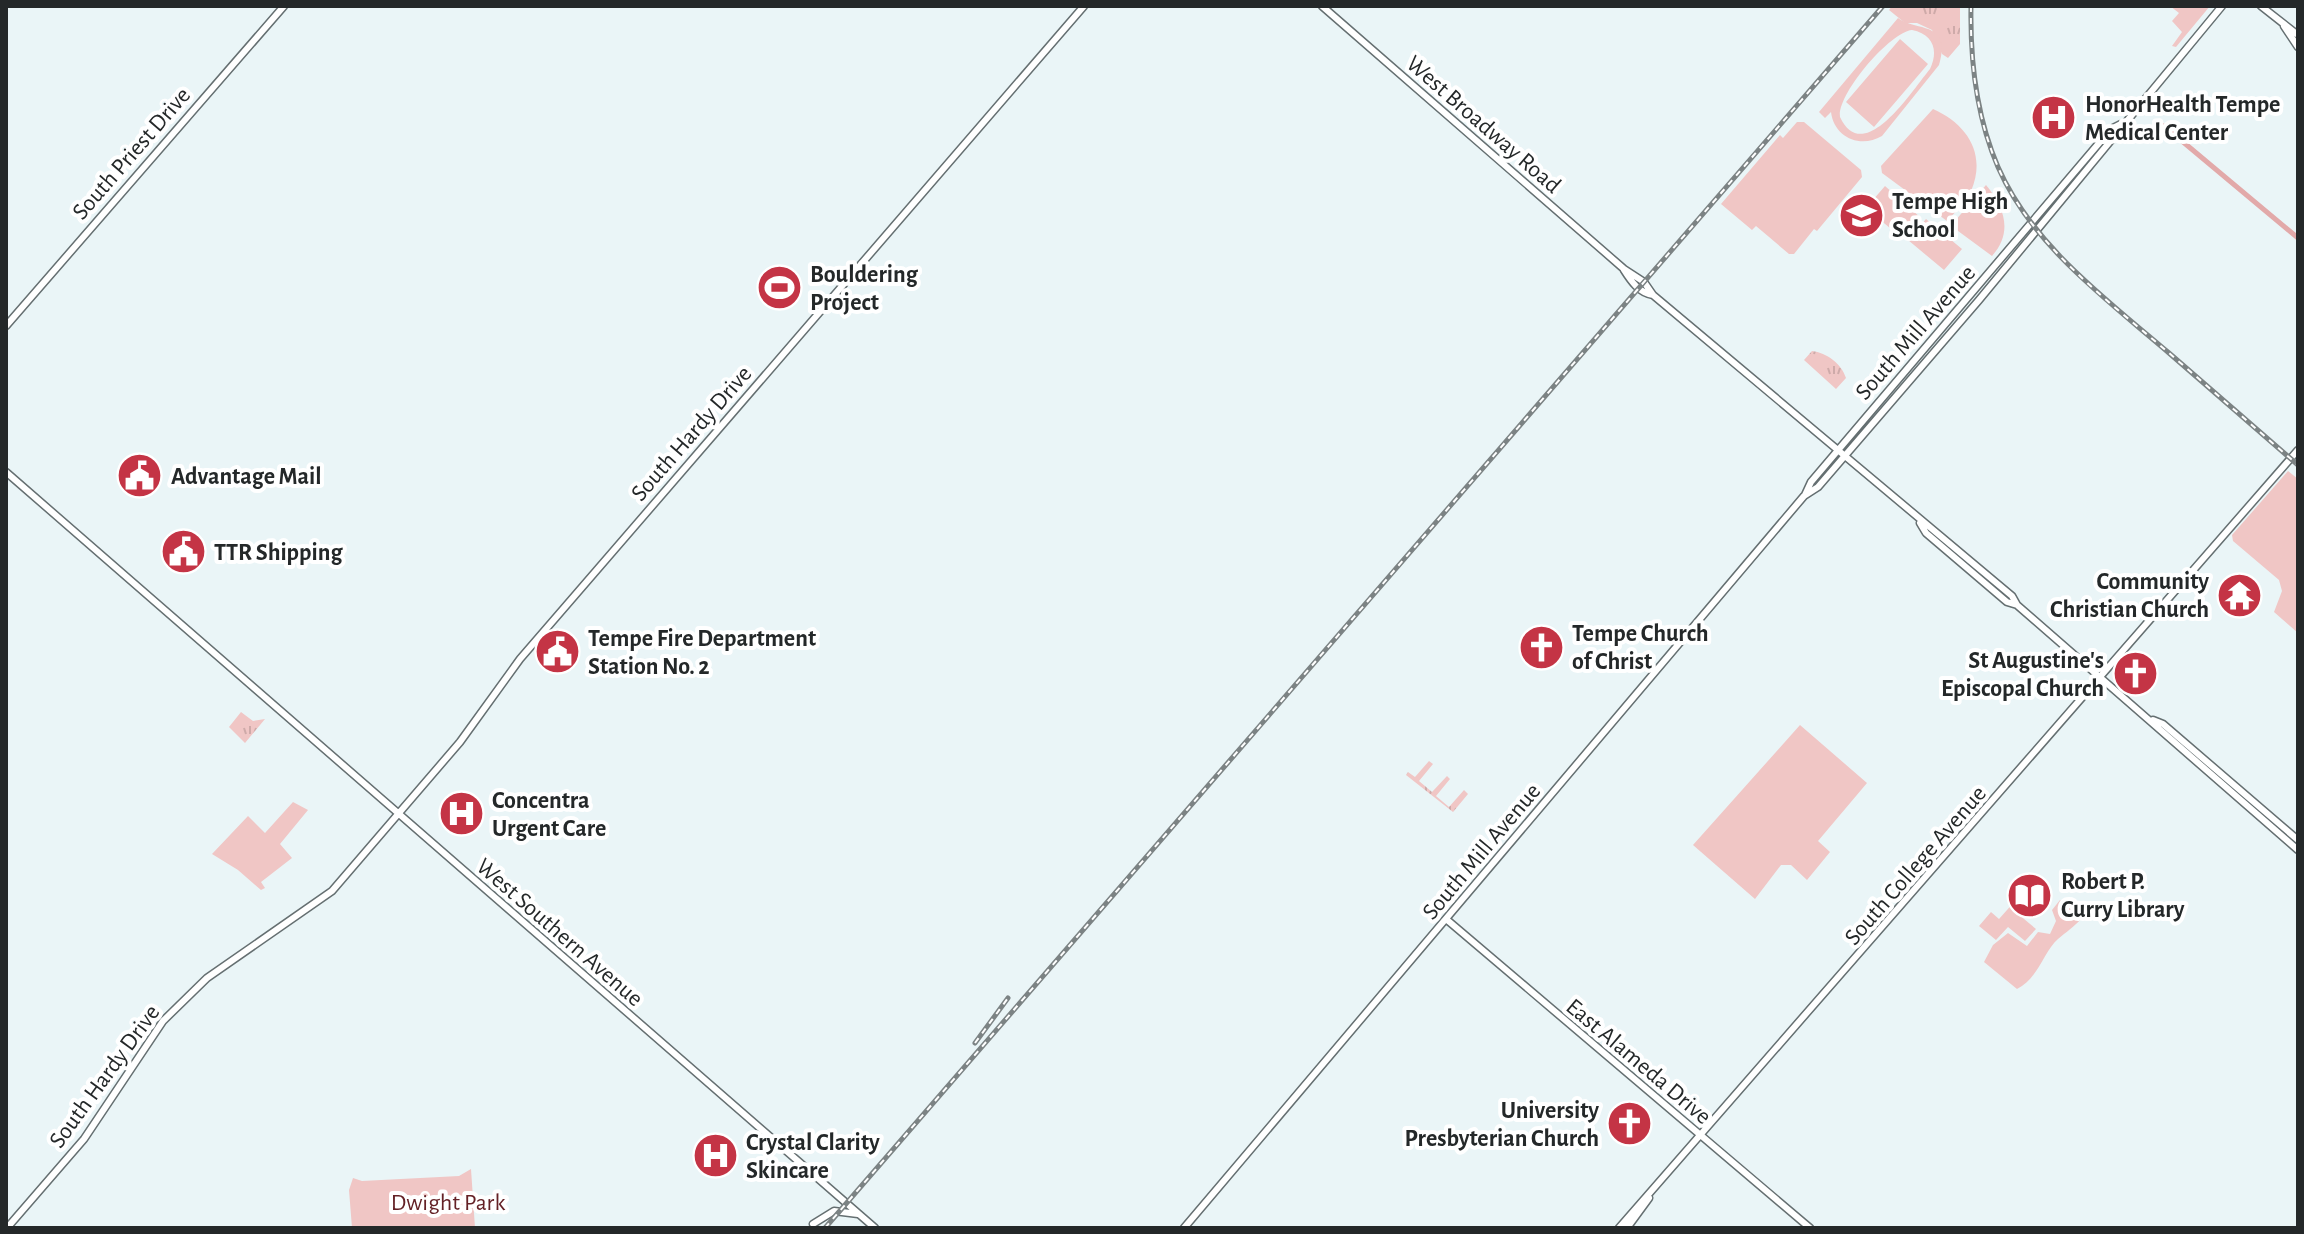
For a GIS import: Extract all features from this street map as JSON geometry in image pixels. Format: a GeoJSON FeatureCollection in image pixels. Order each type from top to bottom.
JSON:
{"type":"FeatureCollection","features":[{"type":"Feature","properties":{"kind":"main road","name":"South Priest Drive"},"geometry":{"type":"LineString","coordinates":[[6,326],[284,6]]}},
{"type":"Feature","properties":{"kind":"main road","name":"South Hardy Drive"},"geometry":{"type":"LineString","coordinates":[[7,1228],[90,1131],[145,1043],[170,1013],[207,978],[332,888],[460,742],[527,649],[1084,6]]}},
{"type":"Feature","properties":{"kind":"main road","name":"West Broadway Road"},"geometry":{"type":"LineString","coordinates":[[1322,6],[1624,269],[1644,282],[1653,295],[1920,522],[1931,527],[1966,556],[2012,596],[2017,605],[2150,718]]}},
{"type":"Feature","properties":{"kind":"main road","name":"South Mill Avenue"},"geometry":{"type":"LineString","coordinates":[[1184,1228],[1804,496],[1811,482],[1840,454],[1998,277],[2116,135],[2121,124],[2222,6]]}},
{"type":"Feature","properties":{"kind":"main road"},"geometry":{"type":"LineString","coordinates":[[2261,6],[2298,35]]}},
{"type":"Feature","properties":{"kind":"main road"},"geometry":{"type":"LineString","coordinates":[[2284,26],[2298,47]]}},
{"type":"Feature","properties":{"kind":"main road","name":"South College Avenue"},"geometry":{"type":"LineString","coordinates":[[1627,1228],[1701,1137],[2298,450]]}},
{"type":"Feature","properties":{"kind":"main road","name":"West Southern Avenue"},"geometry":{"type":"LineString","coordinates":[[6,472],[875,1228]]}},
{"type":"Feature","properties":{"kind":"main road"},"geometry":{"type":"LineString","coordinates":[[2150,718],[2163,724],[2298,840]]}},
{"type":"Feature","properties":{"kind":"main road"},"geometry":{"type":"LineString","coordinates":[[2150,718],[2159,731],[2298,850]]}},
{"type":"Feature","properties":{"kind":"main road","name":"East Alameda Drive"},"geometry":{"type":"LineString","coordinates":[[1446,919],[1810,1228]]}},
{"type":"Feature","properties":{"kind":"main road","name":"South College Avenue"},"geometry":{"type":"LineString","coordinates":[[1619,1228],[1649,1198]]}},
{"type":"Feature","properties":{"kind":"main road"},"geometry":{"type":"LineString","coordinates":[[813,1224],[834,1211],[858,1214]]}},
{"type":"Feature","properties":{"kind":"green space"},"geometry":{"type":"Polygon","coordinates":[[[1892,6],[1960,6],[1960,44],[1948,58],[1942,54],[1932,30],[1917,23],[1905,23],[1889,10],[1892,6]]]}},
{"type":"Feature","properties":{"kind":"green space"},"geometry":{"type":"Polygon","coordinates":[[[2170,6],[2210,6],[2176,47],[2172,46],[2182,32],[2172,21],[2179,13],[2170,6]]]}},
{"type":"Feature","properties":{"kind":"green space"},"geometry":{"type":"Polygon","coordinates":[[[1898,18],[1930,30],[1941,41],[1939,65],[1882,136],[1865,141],[1849,138],[1837,128],[1831,112],[1825,118],[1819,112],[1898,18]],[[1912,30],[1902,33],[1891,41],[1856,80],[1841,107],[1840,117],[1850,130],[1862,134],[1888,120],[1930,69],[1934,49],[1929,39],[1912,30]]]}},
{"type":"Feature","properties":{"kind":"green space"},"geometry":{"type":"Polygon","coordinates":[[[1900,39],[1928,64],[1874,127],[1846,102],[1900,39]]]}},
{"type":"Feature","properties":{"kind":"green space"},"geometry":{"type":"Polygon","coordinates":[[[1933,109],[1956,123],[1964,132],[1971,142],[1977,165],[1969,195],[1947,221],[1882,173],[1881,166],[1933,109]]]}},
{"type":"Feature","properties":{"kind":"green space"},"geometry":{"type":"Polygon","coordinates":[[[1797,122],[1804,122],[1861,170],[1862,177],[1817,231],[1814,229],[1794,254],[1789,254],[1756,226],[1752,230],[1721,204],[1780,135],[1783,138],[1797,122]]]}},
{"type":"Feature","properties":{"kind":"green space"},"geometry":{"type":"Polygon","coordinates":[[[1986,185],[1998,202],[2004,220],[2003,238],[1992,256],[1954,228],[1954,222],[1986,185]]]}},
{"type":"Feature","properties":{"kind":"green space"},"geometry":{"type":"Polygon","coordinates":[[[1885,186],[1921,218],[1903,239],[1866,208],[1885,186]]]}},
{"type":"Feature","properties":{"kind":"green space"},"geometry":{"type":"Polygon","coordinates":[[[1926,219],[1962,249],[1944,270],[1908,240],[1926,219]]]}},
{"type":"Feature","properties":{"kind":"green space"},"geometry":{"type":"Polygon","coordinates":[[[1812,351],[1828,356],[1841,368],[1846,378],[1836,389],[1804,360],[1812,351]]]}},
{"type":"Feature","properties":{"kind":"green space"},"geometry":{"type":"Polygon","coordinates":[[[2288,471],[2298,479],[2298,633],[2274,612],[2282,591],[2279,580],[2233,541],[2232,535],[2288,471]]]}},
{"type":"Feature","properties":{"kind":"green space"},"geometry":{"type":"Polygon","coordinates":[[[241,712],[253,721],[265,719],[245,743],[229,727],[241,712]]]}},
{"type":"Feature","properties":{"kind":"green space"},"geometry":{"type":"Polygon","coordinates":[[[1800,725],[1867,783],[1818,841],[1830,852],[1807,880],[1791,865],[1781,865],[1755,899],[1693,845],[1800,725]]]}},
{"type":"Feature","properties":{"kind":"green space"},"geometry":{"type":"Polygon","coordinates":[[[1429,761],[1433,764],[1419,781],[1432,792],[1447,776],[1450,779],[1436,796],[1449,807],[1464,790],[1468,794],[1453,812],[1406,775],[1408,772],[1415,777],[1429,761]]]}},
{"type":"Feature","properties":{"kind":"green space"},"geometry":{"type":"Polygon","coordinates":[[[293,802],[308,810],[280,844],[292,858],[261,882],[265,888],[261,890],[238,870],[212,854],[248,816],[265,833],[293,802]]]}},
{"type":"Feature","properties":{"kind":"green space"},"geometry":{"type":"Polygon","coordinates":[[[2060,900],[2082,918],[2053,944],[2036,972],[2017,989],[1984,962],[1993,945],[2008,933],[2027,946],[2038,932],[2050,934],[2056,921],[2052,910],[2060,900]]]}},
{"type":"Feature","properties":{"kind":"green space"},"geometry":{"type":"Polygon","coordinates":[[[2015,901],[2023,908],[2018,914],[2036,929],[2025,941],[2008,927],[1996,940],[1979,926],[1991,912],[1999,919],[2015,901]]]}},
{"type":"Feature","properties":{"kind":"green space","name":"Dwight Park"},"geometry":{"type":"Polygon","coordinates":[[[471,1169],[475,1228],[352,1228],[349,1190],[353,1178],[362,1181],[459,1176],[471,1169]]]}},
{"type":"Feature","properties":{"kind":"waterway"},"geometry":{"type":"LineString","coordinates":[[2164,126],[2298,238]]}},
{"type":"Feature","properties":{"kind":"railway"},"geometry":{"type":"LineString","coordinates":[[825,1228],[1883,6]]}},
{"type":"Feature","properties":{"kind":"railway"},"geometry":{"type":"LineString","coordinates":[[1971,6],[1973,68],[1984,128],[1998,167],[2030,221],[2050,246],[2096,291],[2298,465]]}},
{"type":"Feature","properties":{"kind":"railway"},"geometry":{"type":"LineString","coordinates":[[975,1043],[1008,998]]}},
{"type":"Feature","properties":{"kind":"place","name":"HonorHealth Tempe Medical Center"},"geometry":{"type":"Point","coordinates":[2054,118]}},
{"type":"Feature","properties":{"kind":"place","name":"Tempe High School"},"geometry":{"type":"Point","coordinates":[1861,215]}},
{"type":"Feature","properties":{"kind":"place","name":"Bouldering Project"},"geometry":{"type":"Point","coordinates":[779,288]}},
{"type":"Feature","properties":{"kind":"place","name":"Advantage Mail"},"geometry":{"type":"Point","coordinates":[140,476]}},
{"type":"Feature","properties":{"kind":"place","name":"TTR Shipping"},"geometry":{"type":"Point","coordinates":[183,552]}},
{"type":"Feature","properties":{"kind":"place","name":"Community Christian Church"},"geometry":{"type":"Point","coordinates":[2240,595]}},
{"type":"Feature","properties":{"kind":"place","name":"Tempe Church of Christ"},"geometry":{"type":"Point","coordinates":[1541,647]}},
{"type":"Feature","properties":{"kind":"place","name":"Tempe Fire Department Station No. 2"},"geometry":{"type":"Point","coordinates":[557,652]}},
{"type":"Feature","properties":{"kind":"place","name":"St Augustine's Episcopal Church"},"geometry":{"type":"Point","coordinates":[2135,674]}},
{"type":"Feature","properties":{"kind":"place","name":"Concentra Urgent Care"},"geometry":{"type":"Point","coordinates":[461,814]}},
{"type":"Feature","properties":{"kind":"place","name":"Robert P. Curry Library"},"geometry":{"type":"Point","coordinates":[2030,895]}},
{"type":"Feature","properties":{"kind":"place","name":"University Presbyterian Church"},"geometry":{"type":"Point","coordinates":[1630,1124]}},
{"type":"Feature","properties":{"kind":"place","name":"Crystal Clarity Skincare"},"geometry":{"type":"Point","coordinates":[715,1156]}}]}
